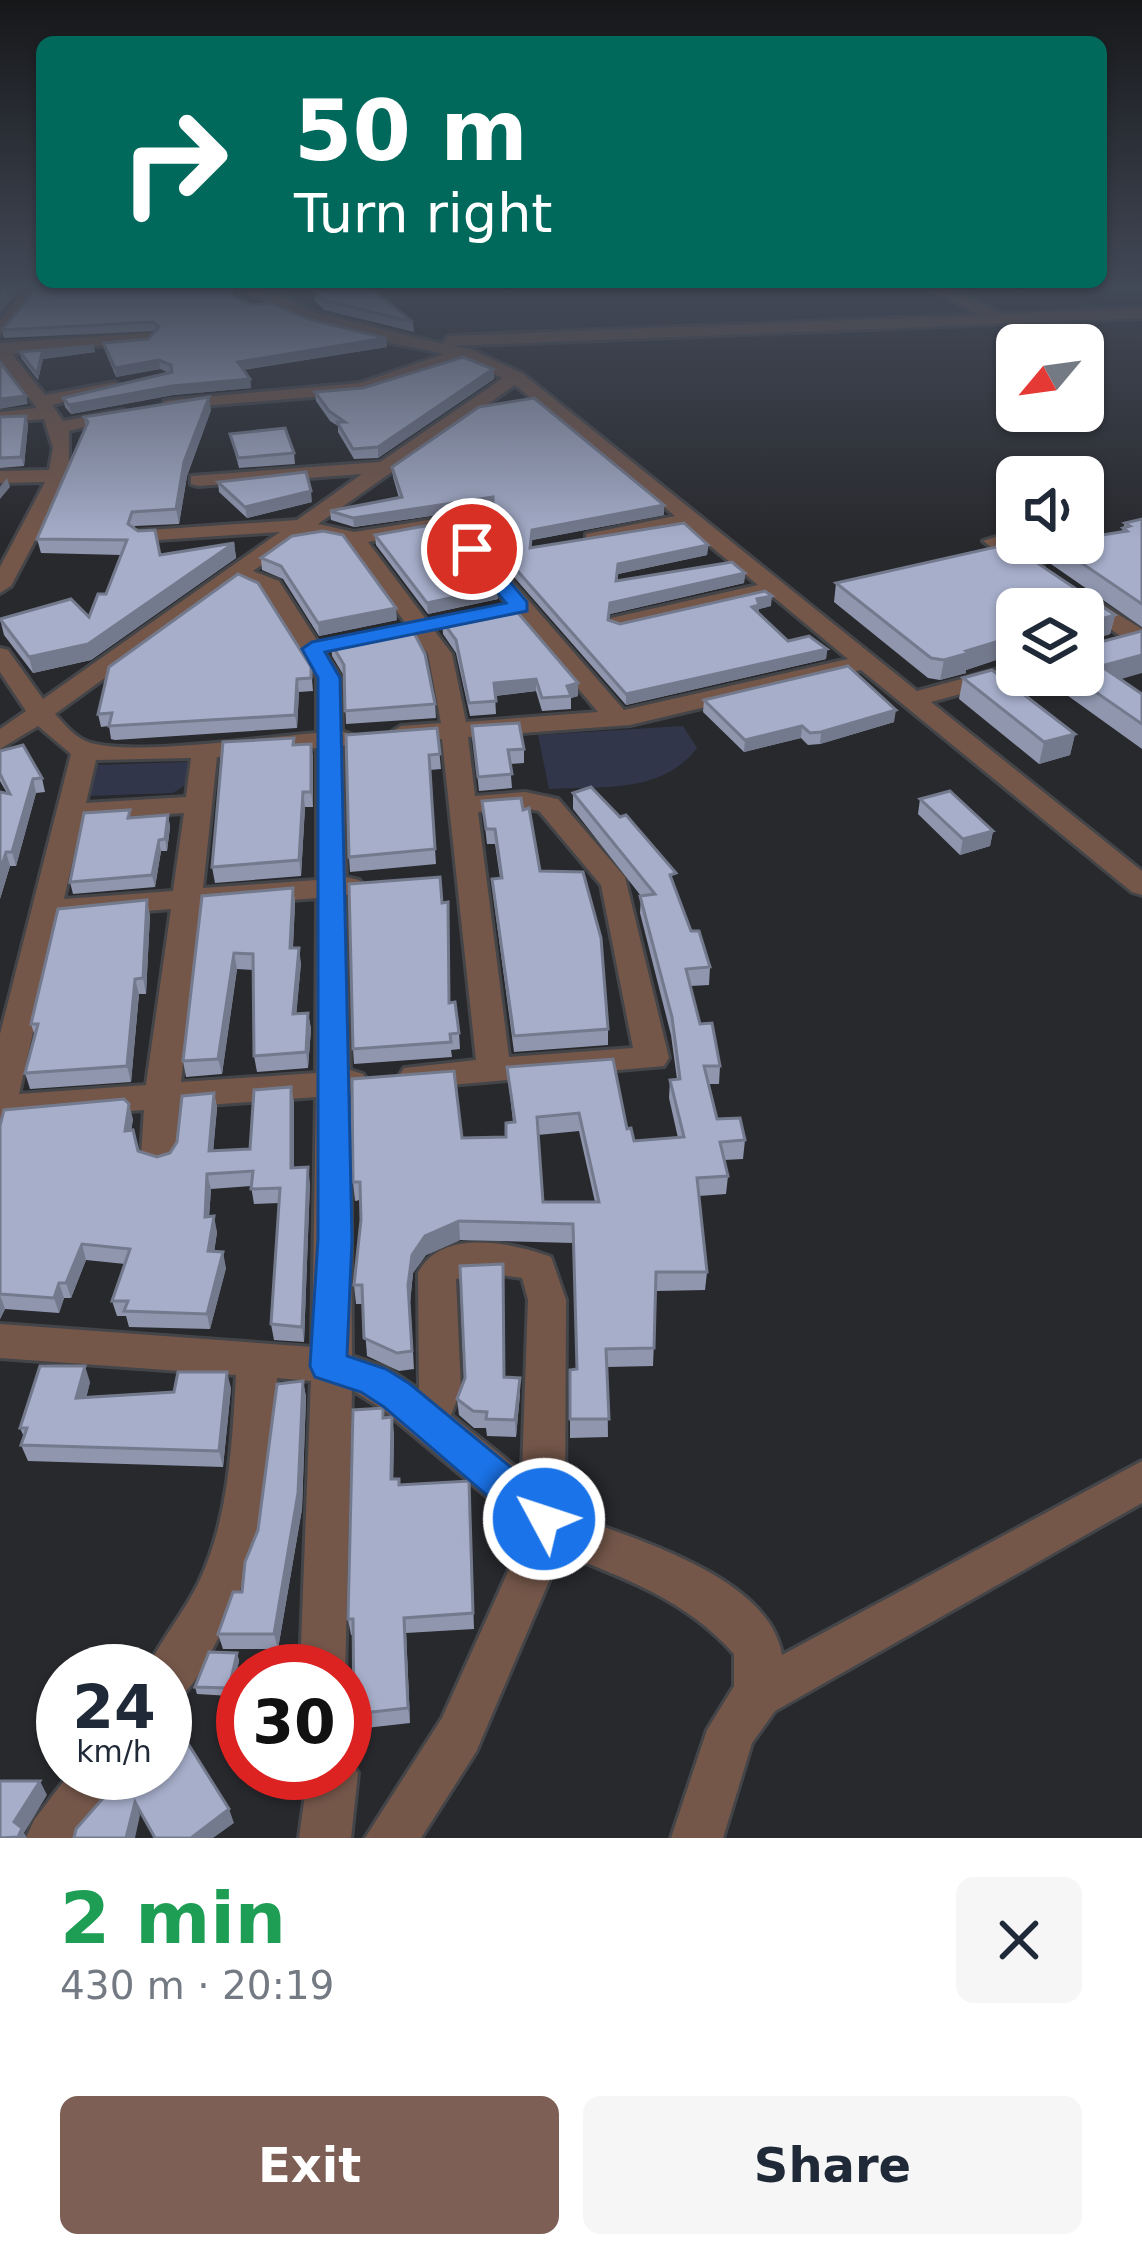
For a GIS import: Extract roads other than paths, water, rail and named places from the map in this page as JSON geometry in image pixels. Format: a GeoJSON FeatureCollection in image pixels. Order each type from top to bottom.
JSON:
{"type":"FeatureCollection","features":[{"type":"Feature","properties":{"kind":"street"},"geometry":{"type":"LineString","coordinates":[[0,586],[58,476],[63,446],[48,414],[15,371]]}},
{"type":"Feature","properties":{"kind":"street"},"geometry":{"type":"LineString","coordinates":[[0,417],[374,386],[416,371]]}},
{"type":"Feature","properties":{"kind":"street"},"geometry":{"type":"LineString","coordinates":[[502,371],[517,378],[694,519],[731,561],[778,587],[1142,886]]}},
{"type":"Feature","properties":{"kind":"street"},"geometry":{"type":"LineString","coordinates":[[0,741],[517,378]]}},
{"type":"Feature","properties":{"kind":"street"},"geometry":{"type":"LineString","coordinates":[[48,414],[141,382]]}},
{"type":"Feature","properties":{"kind":"street"},"geometry":{"type":"LineString","coordinates":[[0,384],[24,383]]}},
{"type":"Feature","properties":{"kind":"street"},"geometry":{"type":"LineString","coordinates":[[142,535],[192,498],[386,467]]}},
{"type":"Feature","properties":{"kind":"street"},"geometry":{"type":"LineString","coordinates":[[0,477],[58,476]]}},
{"type":"Feature","properties":{"kind":"street"},"geometry":{"type":"LineString","coordinates":[[192,498],[354,538],[483,514]]}},
{"type":"Feature","properties":{"kind":"street"},"geometry":{"type":"LineString","coordinates":[[576,538],[694,519]]}},
{"type":"Feature","properties":{"kind":"street"},"geometry":{"type":"LineString","coordinates":[[448,520],[510,608],[617,718]]}},
{"type":"Feature","properties":{"kind":"street"},"geometry":{"type":"LineString","coordinates":[[354,538],[444,664],[462,805],[457,877],[494,1068]]}},
{"type":"Feature","properties":{"kind":"street"},"geometry":{"type":"LineString","coordinates":[[1028,564],[1140,638]]}},
{"type":"Feature","properties":{"kind":"street"},"geometry":{"type":"LineString","coordinates":[[238,573],[271,586],[323,646],[329,678],[335,1239],[328,1366],[324,1644]]}},
{"type":"Feature","properties":{"kind":"street"},"geometry":{"type":"LineString","coordinates":[[619,623],[778,587]]}},
{"type":"Feature","properties":{"kind":"street"},"geometry":{"type":"LineString","coordinates":[[1104,647],[1140,638]]}},
{"type":"Feature","properties":{"kind":"street"},"geometry":{"type":"LineString","coordinates":[[0,656],[42,712],[85,751],[205,748],[617,718],[868,661]]}},
{"type":"Feature","properties":{"kind":"street"},"geometry":{"type":"LineString","coordinates":[[914,699],[996,677]]}},
{"type":"Feature","properties":{"kind":"street"},"geometry":{"type":"LineString","coordinates":[[159,1156],[162,1096],[205,748]]}},
{"type":"Feature","properties":{"kind":"street"},"geometry":{"type":"LineString","coordinates":[[85,751],[0,1105],[652,1058],[615,883],[548,805],[525,800],[462,805]]}},
{"type":"Feature","properties":{"kind":"street"},"geometry":{"type":"LineString","coordinates":[[68,812],[199,803]]}},
{"type":"Feature","properties":{"kind":"street"},"geometry":{"type":"LineString","coordinates":[[44,910],[376,883]]}},
{"type":"Feature","properties":{"kind":"street"},"geometry":{"type":"LineString","coordinates":[[391,1838],[459,1735],[542,1545],[548,1300],[538,1268],[523,1260],[456,1260],[441,1267],[437,1273],[440,1390],[428,1422]]}},
{"type":"Feature","properties":{"kind":"street"},"geometry":{"type":"LineString","coordinates":[[0,1341],[328,1366],[373,1380],[544,1519],[588,1544],[675,1576],[710,1600],[758,1649],[758,1694]]}},
{"type":"Feature","properties":{"kind":"street"},"geometry":{"type":"LineString","coordinates":[[191,1644],[213,1611],[243,1522],[253,1459],[256,1361]]}},
{"type":"Feature","properties":{"kind":"street"},"geometry":{"type":"LineString","coordinates":[[697,1838],[730,1730],[758,1694],[1142,1481]]}},
{"type":"Feature","properties":{"kind":"street"},"geometry":{"type":"LineString","coordinates":[[52,1838],[81,1800]]}},
{"type":"Feature","properties":{"kind":"street"},"geometry":{"type":"LineString","coordinates":[[325,1838],[330,1800]]}}]}
